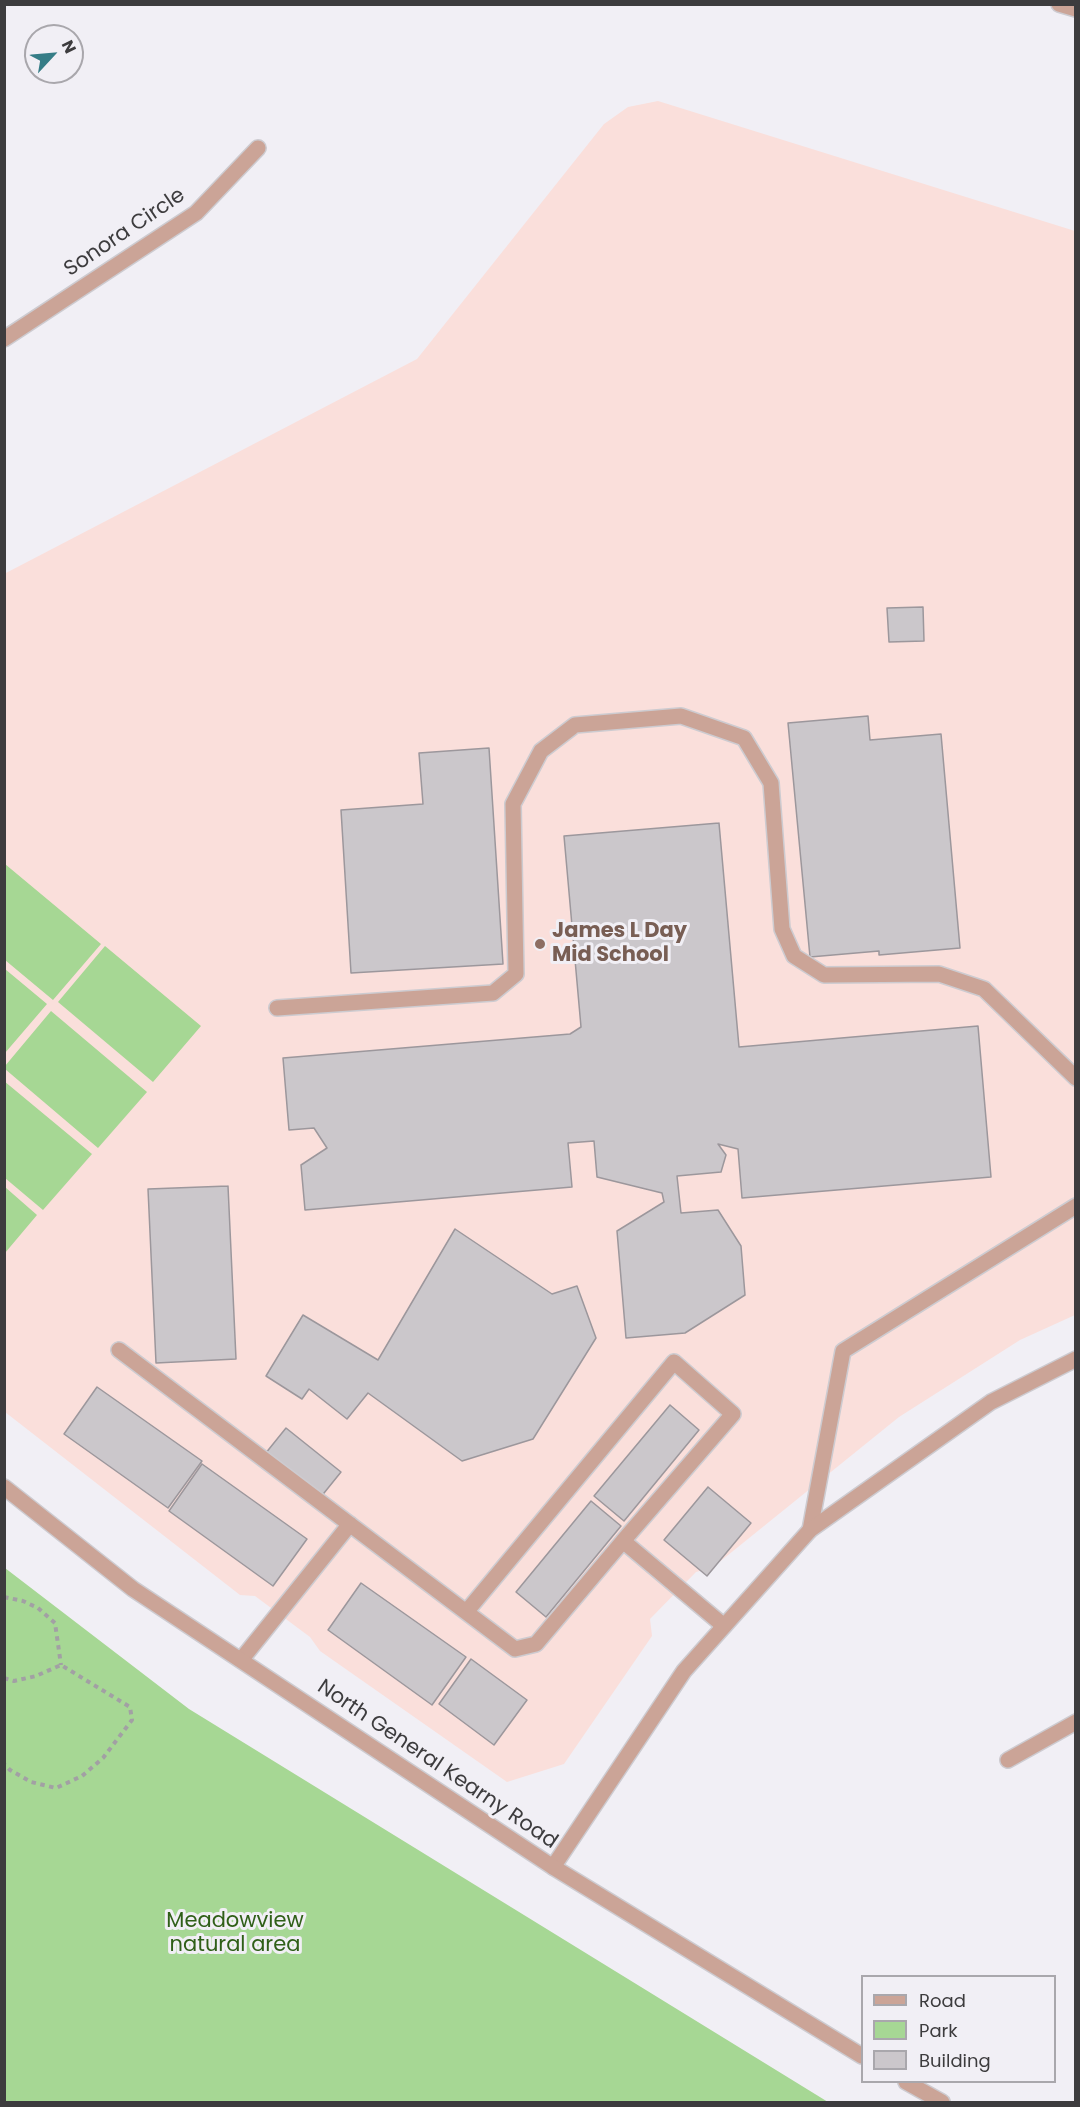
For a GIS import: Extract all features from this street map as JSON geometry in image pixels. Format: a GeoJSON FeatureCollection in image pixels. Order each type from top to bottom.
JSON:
{"type":"FeatureCollection","features":[{"type":"Feature","properties":{"kind":"street"},"geometry":{"type":"LineString","coordinates":[[1059,4],[1076,9]]}},
{"type":"Feature","properties":{"kind":"street","name":"Sonora Circle"},"geometry":{"type":"LineString","coordinates":[[4,339],[196,213],[258,148]]}},
{"type":"Feature","properties":{"kind":"street"},"geometry":{"type":"LineString","coordinates":[[277,1008],[493,993],[516,974],[513,804],[541,751],[575,725],[681,716],[744,738],[771,783],[782,929],[794,956],[824,975],[939,974],[984,989],[1076,1078]]}},
{"type":"Feature","properties":{"kind":"street"},"geometry":{"type":"LineString","coordinates":[[810,1530],[843,1351],[1076,1206]]}},
{"type":"Feature","properties":{"kind":"street"},"geometry":{"type":"LineString","coordinates":[[119,1350],[515,1649],[536,1644],[733,1414],[674,1362],[467,1611]]}},
{"type":"Feature","properties":{"kind":"street"},"geometry":{"type":"LineString","coordinates":[[553,1867],[684,1671],[810,1530],[991,1402],[1076,1359]]}},
{"type":"Feature","properties":{"kind":"street","name":"North General Kearny Road"},"geometry":{"type":"LineString","coordinates":[[4,1487],[133,1589],[553,1867],[861,2055]]}},
{"type":"Feature","properties":{"kind":"street"},"geometry":{"type":"LineString","coordinates":[[241,1660],[350,1524]]}},
{"type":"Feature","properties":{"kind":"street"},"geometry":{"type":"LineString","coordinates":[[623,1541],[724,1626]]}},
{"type":"Feature","properties":{"kind":"street"},"geometry":{"type":"LineString","coordinates":[[1008,1760],[1076,1722]]}},
{"type":"Feature","properties":{"kind":"street"},"geometry":{"type":"LineString","coordinates":[[908,2083],[942,2103]]}},
{"type":"Feature","properties":{"kind":"path"},"geometry":{"type":"LineString","coordinates":[[4,1597],[23,1601],[38,1608],[54,1623],[61,1665],[130,1707],[132,1720],[103,1758],[82,1776],[56,1788],[31,1782],[4,1764]]}},
{"type":"Feature","properties":{"kind":"path"},"geometry":{"type":"LineString","coordinates":[[4,1678],[14,1681],[36,1676],[61,1665]]}},
{"type":"Feature","properties":{"kind":"shaded area","name":"James L Day Mid School"},"geometry":{"type":"Polygon","coordinates":[[[658,101],[1075,231],[1075,1315],[1020,1340],[899,1417],[712,1568],[696,1572],[650,1619],[652,1636],[564,1764],[507,1782],[320,1651],[310,1637],[255,1596],[240,1595],[5,1412],[4,574],[417,359],[604,124],[628,107],[658,101]]]}},
{"type":"Feature","properties":{"kind":"green space"},"geometry":{"type":"Polygon","coordinates":[[[5,864],[101,944],[53,1000],[5,960],[5,864]]]}},
{"type":"Feature","properties":{"kind":"green space"},"geometry":{"type":"Polygon","coordinates":[[[105,946],[201,1026],[153,1082],[58,1002],[105,946]]]}},
{"type":"Feature","properties":{"kind":"green space"},"geometry":{"type":"Polygon","coordinates":[[[5,969],[47,1004],[5,1053],[5,969]]]}},
{"type":"Feature","properties":{"kind":"green space"},"geometry":{"type":"Polygon","coordinates":[[[51,1011],[147,1092],[98,1148],[5,1069],[5,1066],[51,1011]]]}},
{"type":"Feature","properties":{"kind":"green space"},"geometry":{"type":"Polygon","coordinates":[[[4,1081],[92,1154],[43,1210],[5,1178],[4,1081]]]}},
{"type":"Feature","properties":{"kind":"green space"},"geometry":{"type":"Polygon","coordinates":[[[5,1187],[37,1215],[5,1253],[5,1187]]]}},
{"type":"Feature","properties":{"kind":"green space","name":"Meadowview natural area"},"geometry":{"type":"Polygon","coordinates":[[[5,1568],[189,1709],[828,2102],[5,2102],[5,1568]]]}},
{"type":"Feature","properties":{"kind":"building"},"geometry":{"type":"Polygon","coordinates":[[[923,607],[924,641],[889,642],[887,608],[923,607]]]}},
{"type":"Feature","properties":{"kind":"building"},"geometry":{"type":"Polygon","coordinates":[[[868,716],[870,740],[941,734],[960,948],[879,955],[879,951],[810,957],[788,723],[868,716]]]}},
{"type":"Feature","properties":{"kind":"building"},"geometry":{"type":"Polygon","coordinates":[[[489,748],[503,964],[351,973],[341,810],[423,804],[419,753],[489,748]]]}},
{"type":"Feature","properties":{"kind":"building"},"geometry":{"type":"Polygon","coordinates":[[[719,823],[739,1047],[978,1026],[991,1177],[742,1198],[738,1149],[718,1144],[726,1155],[721,1172],[677,1176],[681,1213],[718,1210],[741,1246],[745,1295],[685,1333],[626,1338],[617,1231],[664,1202],[662,1193],[597,1177],[594,1141],[568,1143],[572,1187],[305,1210],[301,1165],[327,1148],[314,1128],[289,1130],[283,1058],[570,1034],[581,1027],[564,836],[719,823]]]}},
{"type":"Feature","properties":{"kind":"building"},"geometry":{"type":"Polygon","coordinates":[[[228,1186],[236,1359],[156,1363],[148,1189],[228,1186]]]}},
{"type":"Feature","properties":{"kind":"building"},"geometry":{"type":"Polygon","coordinates":[[[455,1229],[552,1294],[577,1286],[596,1338],[533,1439],[462,1461],[368,1393],[347,1419],[309,1389],[302,1399],[266,1376],[303,1315],[378,1360],[455,1229]]]}},
{"type":"Feature","properties":{"kind":"building"},"geometry":{"type":"Polygon","coordinates":[[[97,1387],[202,1461],[168,1508],[64,1434],[97,1387]]]}},
{"type":"Feature","properties":{"kind":"building"},"geometry":{"type":"Polygon","coordinates":[[[670,1405],[699,1430],[624,1521],[594,1496],[670,1405]]]}},
{"type":"Feature","properties":{"kind":"building"},"geometry":{"type":"Polygon","coordinates":[[[286,1428],[341,1472],[320,1498],[265,1454],[286,1428]]]}},
{"type":"Feature","properties":{"kind":"building"},"geometry":{"type":"Polygon","coordinates":[[[202,1464],[307,1539],[273,1586],[169,1511],[202,1464]]]}},
{"type":"Feature","properties":{"kind":"building"},"geometry":{"type":"Polygon","coordinates":[[[708,1487],[751,1523],[707,1576],[664,1540],[708,1487]]]}},
{"type":"Feature","properties":{"kind":"building"},"geometry":{"type":"Polygon","coordinates":[[[591,1501],[621,1526],[546,1617],[516,1592],[591,1501]]]}},
{"type":"Feature","properties":{"kind":"building"},"geometry":{"type":"Polygon","coordinates":[[[361,1583],[466,1657],[432,1705],[328,1630],[361,1583]]]}},
{"type":"Feature","properties":{"kind":"building"},"geometry":{"type":"Polygon","coordinates":[[[471,1659],[527,1700],[494,1745],[439,1704],[471,1659]]]}},
{"type":"Feature","properties":{"kind":"place","name":"James L Day Mid School"},"geometry":{"type":"Point","coordinates":[540,944]}}]}
